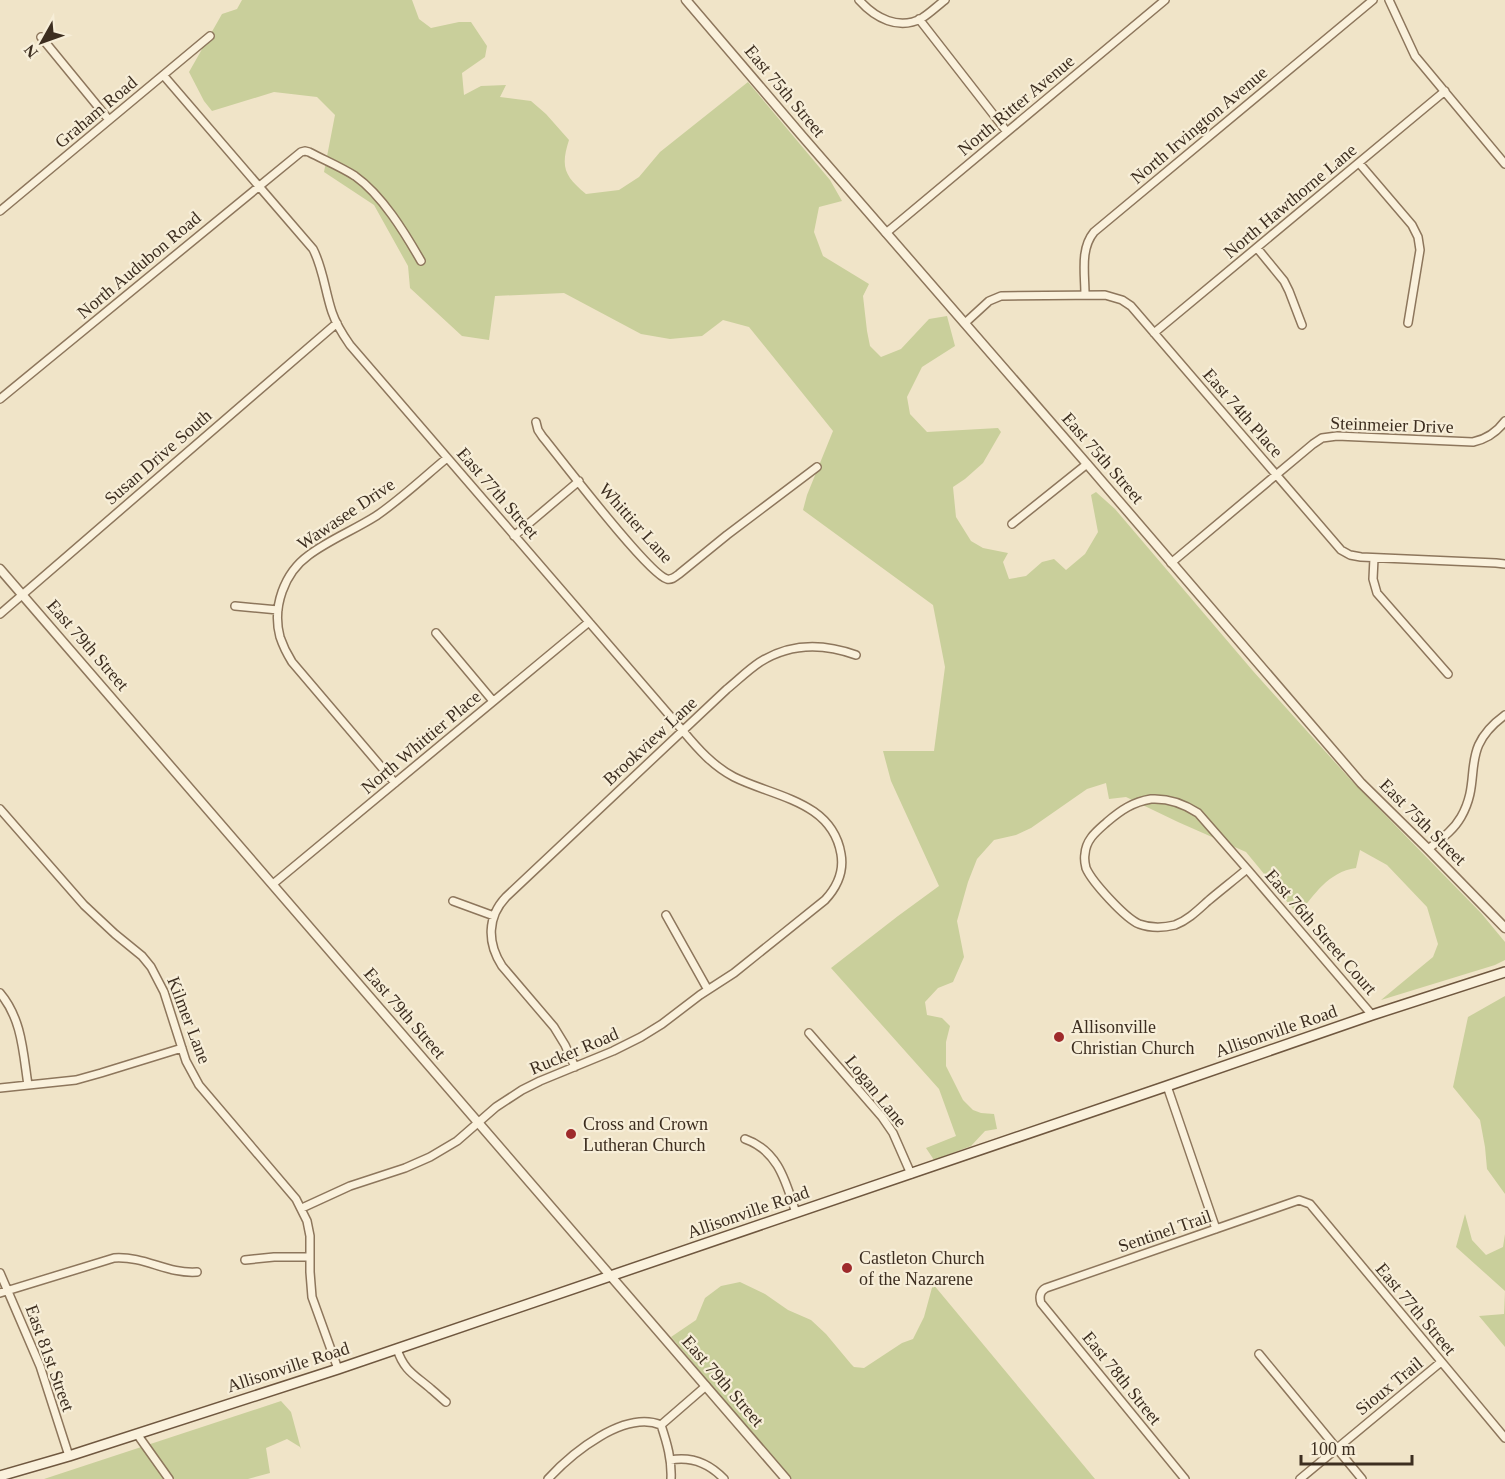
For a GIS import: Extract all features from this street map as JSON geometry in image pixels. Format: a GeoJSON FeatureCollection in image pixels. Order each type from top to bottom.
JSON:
{"type":"FeatureCollection","features":[{"type":"Feature","properties":{"kind":"main road","name":"Allisonville Road"},"geometry":{"type":"LineString","coordinates":[[0,1476],[338,1369],[1372,1015],[1505,972]]}},
{"type":"Feature","properties":{"kind":"street","name":"East 75th Street"},"geometry":{"type":"LineString","coordinates":[[686,0],[1361,783],[1505,928]]}},
{"type":"Feature","properties":{"kind":"street"},"geometry":{"type":"LineString","coordinates":[[859,0],[883,20],[898,23],[919,19],[945,0]]}},
{"type":"Feature","properties":{"kind":"street","name":"North Ritter Avenue"},"geometry":{"type":"LineString","coordinates":[[886,233],[1165,0]]}},
{"type":"Feature","properties":{"kind":"street","name":"North Irvington Avenue"},"geometry":{"type":"LineString","coordinates":[[1085,295],[1085,247],[1096,230],[1372,0]]}},
{"type":"Feature","properties":{"kind":"street"},"geometry":{"type":"LineString","coordinates":[[1389,0],[1415,56],[1505,164]]}},
{"type":"Feature","properties":{"kind":"street"},"geometry":{"type":"LineString","coordinates":[[919,19],[1007,132]]}},
{"type":"Feature","properties":{"kind":"street","name":"Graham Road"},"geometry":{"type":"LineString","coordinates":[[0,211],[210,36]]}},
{"type":"Feature","properties":{"kind":"street"},"geometry":{"type":"LineString","coordinates":[[41,37],[109,120]]}},
{"type":"Feature","properties":{"kind":"street","name":"East 77th Street"},"geometry":{"type":"LineString","coordinates":[[164,76],[313,249],[318,258],[331,308],[350,345],[683,731],[706,756],[734,777],[798,801],[826,822],[838,840],[842,858],[836,885]]}},
{"type":"Feature","properties":{"kind":"street","name":"North Hawthorne Lane"},"geometry":{"type":"LineString","coordinates":[[1154,333],[1445,91]]}},
{"type":"Feature","properties":{"kind":"street","name":"North Audubon Road"},"geometry":{"type":"LineString","coordinates":[[0,399],[297,154],[305,151],[350,173],[359,180],[398,222],[421,261]]}},
{"type":"Feature","properties":{"kind":"street"},"geometry":{"type":"LineString","coordinates":[[1359,163],[1412,225],[1418,237],[1419,255],[1408,323]]}},
{"type":"Feature","properties":{"kind":"street"},"geometry":{"type":"LineString","coordinates":[[1257,248],[1284,281],[1302,325]]}},
{"type":"Feature","properties":{"kind":"street","name":"East 74th Place"},"geometry":{"type":"LineString","coordinates":[[965,323],[989,301],[1001,296],[1105,295],[1122,300],[1131,306],[1341,550],[1361,557],[1505,564]]}},
{"type":"Feature","properties":{"kind":"street","name":"Susan Drive South"},"geometry":{"type":"LineString","coordinates":[[0,614],[337,323]]}},
{"type":"Feature","properties":{"kind":"street","name":"Steinmeier Drive"},"geometry":{"type":"LineString","coordinates":[[1171,563],[1322,438],[1329,436],[1473,442],[1491,435],[1505,421]]}},
{"type":"Feature","properties":{"kind":"street","name":"Whittier Lane"},"geometry":{"type":"LineString","coordinates":[[536,422],[540,433],[639,555],[665,578],[672,579],[817,468]]}},
{"type":"Feature","properties":{"kind":"street","name":"Wawasee Drive"},"geometry":{"type":"LineString","coordinates":[[395,783],[292,662],[280,637],[278,610],[285,584],[301,561],[377,515],[447,458]]}},
{"type":"Feature","properties":{"kind":"street"},"geometry":{"type":"LineString","coordinates":[[1012,524],[1087,464]]}},
{"type":"Feature","properties":{"kind":"street"},"geometry":{"type":"LineString","coordinates":[[514,536],[579,481]]}},
{"type":"Feature","properties":{"kind":"street"},"geometry":{"type":"LineString","coordinates":[[1374,558],[1373,579],[1377,593],[1448,674]]}},
{"type":"Feature","properties":{"kind":"street","name":"East 79th Street"},"geometry":{"type":"LineString","coordinates":[[0,569],[786,1479]]}},
{"type":"Feature","properties":{"kind":"street"},"geometry":{"type":"LineString","coordinates":[[235,606],[278,610]]}},
{"type":"Feature","properties":{"kind":"street","name":"North Whittier Place"},"geometry":{"type":"LineString","coordinates":[[273,884],[589,622]]}},
{"type":"Feature","properties":{"kind":"street"},"geometry":{"type":"LineString","coordinates":[[436,633],[494,701]]}},
{"type":"Feature","properties":{"kind":"street","name":"Brookview Lane"},"geometry":{"type":"LineString","coordinates":[[494,916],[507,897],[752,668],[771,656],[809,646],[833,648],[856,655]]}},
{"type":"Feature","properties":{"kind":"street"},"geometry":{"type":"LineString","coordinates":[[1428,849],[1449,833],[1462,816],[1469,798],[1474,757],[1478,745],[1490,727],[1505,715]]}},
{"type":"Feature","properties":{"kind":"street","name":"East 76th Street Court"},"geometry":{"type":"LineString","coordinates":[[1247,869],[1183,921],[1168,927],[1152,927],[1138,924],[1122,913],[1091,877],[1086,867],[1085,853],[1091,837],[1124,808],[1144,800],[1166,799],[1181,803],[1198,813],[1247,869],[1372,1015]]}},
{"type":"Feature","properties":{"kind":"street","name":"Kilmer Lane"},"geometry":{"type":"LineString","coordinates":[[0,809],[84,905],[142,956],[151,967],[164,992],[189,1067],[203,1090],[302,1208],[310,1236],[312,1297],[338,1369]]}},
{"type":"Feature","properties":{"kind":"street","name":"Rucker Road"},"geometry":{"type":"LineString","coordinates":[[302,1208],[356,1184],[424,1160],[451,1144],[496,1107],[516,1094],[540,1081],[614,1051],[641,1037],[734,973],[828,897],[836,885]]}},
{"type":"Feature","properties":{"kind":"street"},"geometry":{"type":"LineString","coordinates":[[453,901],[494,916],[491,937],[497,957],[502,966],[554,1027],[575,1067]]}},
{"type":"Feature","properties":{"kind":"street"},"geometry":{"type":"LineString","coordinates":[[666,915],[708,990]]}},
{"type":"Feature","properties":{"kind":"street"},"geometry":{"type":"LineString","coordinates":[[0,993],[17,1021],[28,1085]]}},
{"type":"Feature","properties":{"kind":"street","name":"Logan Lane"},"geometry":{"type":"LineString","coordinates":[[809,1033],[882,1117],[893,1133],[911,1174]]}},
{"type":"Feature","properties":{"kind":"street"},"geometry":{"type":"LineString","coordinates":[[0,1088],[76,1080],[182,1048]]}},
{"type":"Feature","properties":{"kind":"street"},"geometry":{"type":"LineString","coordinates":[[1167,1086],[1216,1229]]}},
{"type":"Feature","properties":{"kind":"street"},"geometry":{"type":"LineString","coordinates":[[745,1139],[770,1154],[777,1163],[796,1213]]}},
{"type":"Feature","properties":{"kind":"street","name":"Sentinel Trail"},"geometry":{"type":"LineString","coordinates":[[1041,1295],[1046,1288],[1295,1201],[1303,1201]]}},
{"type":"Feature","properties":{"kind":"street","name":"East 77th Street"},"geometry":{"type":"LineString","coordinates":[[1303,1201],[1310,1204],[1505,1438]]}},
{"type":"Feature","properties":{"kind":"street"},"geometry":{"type":"LineString","coordinates":[[245,1260],[263,1257],[310,1257]]}},
{"type":"Feature","properties":{"kind":"street"},"geometry":{"type":"LineString","coordinates":[[0,1293],[114,1258],[135,1258],[173,1271],[197,1272]]}},
{"type":"Feature","properties":{"kind":"street","name":"East 81st Street"},"geometry":{"type":"LineString","coordinates":[[0,1273],[40,1366],[69,1456]]}},
{"type":"Feature","properties":{"kind":"street","name":"East 78th Street"},"geometry":{"type":"LineString","coordinates":[[1041,1295],[1041,1303],[1185,1479]]}},
{"type":"Feature","properties":{"kind":"street"},"geometry":{"type":"LineString","coordinates":[[397,1349],[411,1374],[446,1402]]}},
{"type":"Feature","properties":{"kind":"street"},"geometry":{"type":"LineString","coordinates":[[1259,1354],[1362,1479]]}},
{"type":"Feature","properties":{"kind":"street","name":"Sioux Trail"},"geometry":{"type":"LineString","coordinates":[[1300,1479],[1442,1362]]}},
{"type":"Feature","properties":{"kind":"street"},"geometry":{"type":"LineString","coordinates":[[661,1425],[706,1386]]}},
{"type":"Feature","properties":{"kind":"street"},"geometry":{"type":"LineString","coordinates":[[548,1479],[577,1453],[615,1428],[637,1422],[652,1422],[661,1425]]}},
{"type":"Feature","properties":{"kind":"street"},"geometry":{"type":"LineString","coordinates":[[661,1425],[669,1450],[671,1479]]}},
{"type":"Feature","properties":{"kind":"street"},"geometry":{"type":"LineString","coordinates":[[137,1434],[169,1479]]}},
{"type":"Feature","properties":{"kind":"street"},"geometry":{"type":"LineString","coordinates":[[670,1460],[681,1458],[696,1460],[709,1466],[724,1479]]}},
{"type":"Feature","properties":{"kind":"green space"},"geometry":{"type":"Polygon","coordinates":[[[242,0],[412,0],[419,19],[431,28],[471,22],[487,46],[485,57],[462,73],[464,95],[481,86],[506,85],[500,97],[531,101],[569,140],[565,158],[566,171],[573,182],[586,194],[619,190],[639,177],[660,152],[748,82],[830,180],[842,201],[819,207],[814,232],[823,256],[869,284],[863,296],[870,346],[881,357],[901,349],[929,319],[947,316],[955,346],[922,367],[907,397],[910,414],[927,432],[998,428],[1001,432],[983,463],[953,487],[956,517],[971,541],[983,548],[1008,553],[1003,562],[1009,579],[1026,576],[1042,562],[1054,559],[1066,570],[1085,554],[1098,532],[1091,495],[1096,492],[1115,509],[1253,671],[1350,779],[1481,913],[1505,942],[1505,960],[1381,1000],[1433,957],[1438,944],[1427,907],[1387,865],[1360,850],[1356,868],[1337,874],[1322,885],[1298,915],[1246,852],[1126,797],[1109,799],[1106,783],[1087,789],[1031,828],[1016,835],[994,840],[977,859],[957,921],[964,957],[953,982],[938,988],[925,1002],[927,1015],[942,1018],[950,1026],[946,1042],[946,1066],[963,1100],[973,1110],[994,1114],[997,1129],[985,1131],[971,1146],[934,1160],[926,1148],[956,1136],[939,1089],[831,968],[939,886],[891,781],[883,751],[934,751],[945,667],[933,605],[803,510],[833,431],[749,327],[723,320],[702,336],[670,339],[641,334],[564,293],[495,296],[489,340],[462,336],[410,288],[408,266],[374,205],[324,172],[335,115],[317,97],[274,92],[212,111],[204,101],[189,72],[222,14],[237,9],[242,0]]]}},
{"type":"Feature","properties":{"kind":"green space"},"geometry":{"type":"Polygon","coordinates":[[[1505,996],[1505,1194],[1487,1169],[1480,1120],[1453,1087],[1468,1017],[1505,996]]]}},
{"type":"Feature","properties":{"kind":"green space"},"geometry":{"type":"Polygon","coordinates":[[[1465,1214],[1472,1240],[1486,1255],[1503,1247],[1505,1234],[1505,1291],[1456,1247],[1465,1214]]]}},
{"type":"Feature","properties":{"kind":"green space"},"geometry":{"type":"Polygon","coordinates":[[[740,1282],[765,1294],[788,1310],[811,1320],[854,1367],[864,1368],[902,1343],[913,1339],[924,1317],[933,1284],[1095,1479],[791,1479],[671,1337],[696,1320],[705,1298],[721,1286],[740,1282]]]}},
{"type":"Feature","properties":{"kind":"green space"},"geometry":{"type":"Polygon","coordinates":[[[1505,1291],[1505,1347],[1479,1316],[1504,1314],[1505,1291]]]}},
{"type":"Feature","properties":{"kind":"green space"},"geometry":{"type":"Polygon","coordinates":[[[281,1401],[291,1412],[301,1449],[287,1439],[266,1448],[270,1473],[248,1479],[44,1479],[281,1401]]]}},
{"type":"Feature","properties":{"kind":"place","name":"Allisonville Christian Church"},"geometry":{"type":"Point","coordinates":[1059,1037]}},
{"type":"Feature","properties":{"kind":"place","name":"Cross and Crown Lutheran Church"},"geometry":{"type":"Point","coordinates":[571,1134]}},
{"type":"Feature","properties":{"kind":"place","name":"Castleton Church of the Nazarene"},"geometry":{"type":"Point","coordinates":[847,1268]}}]}
